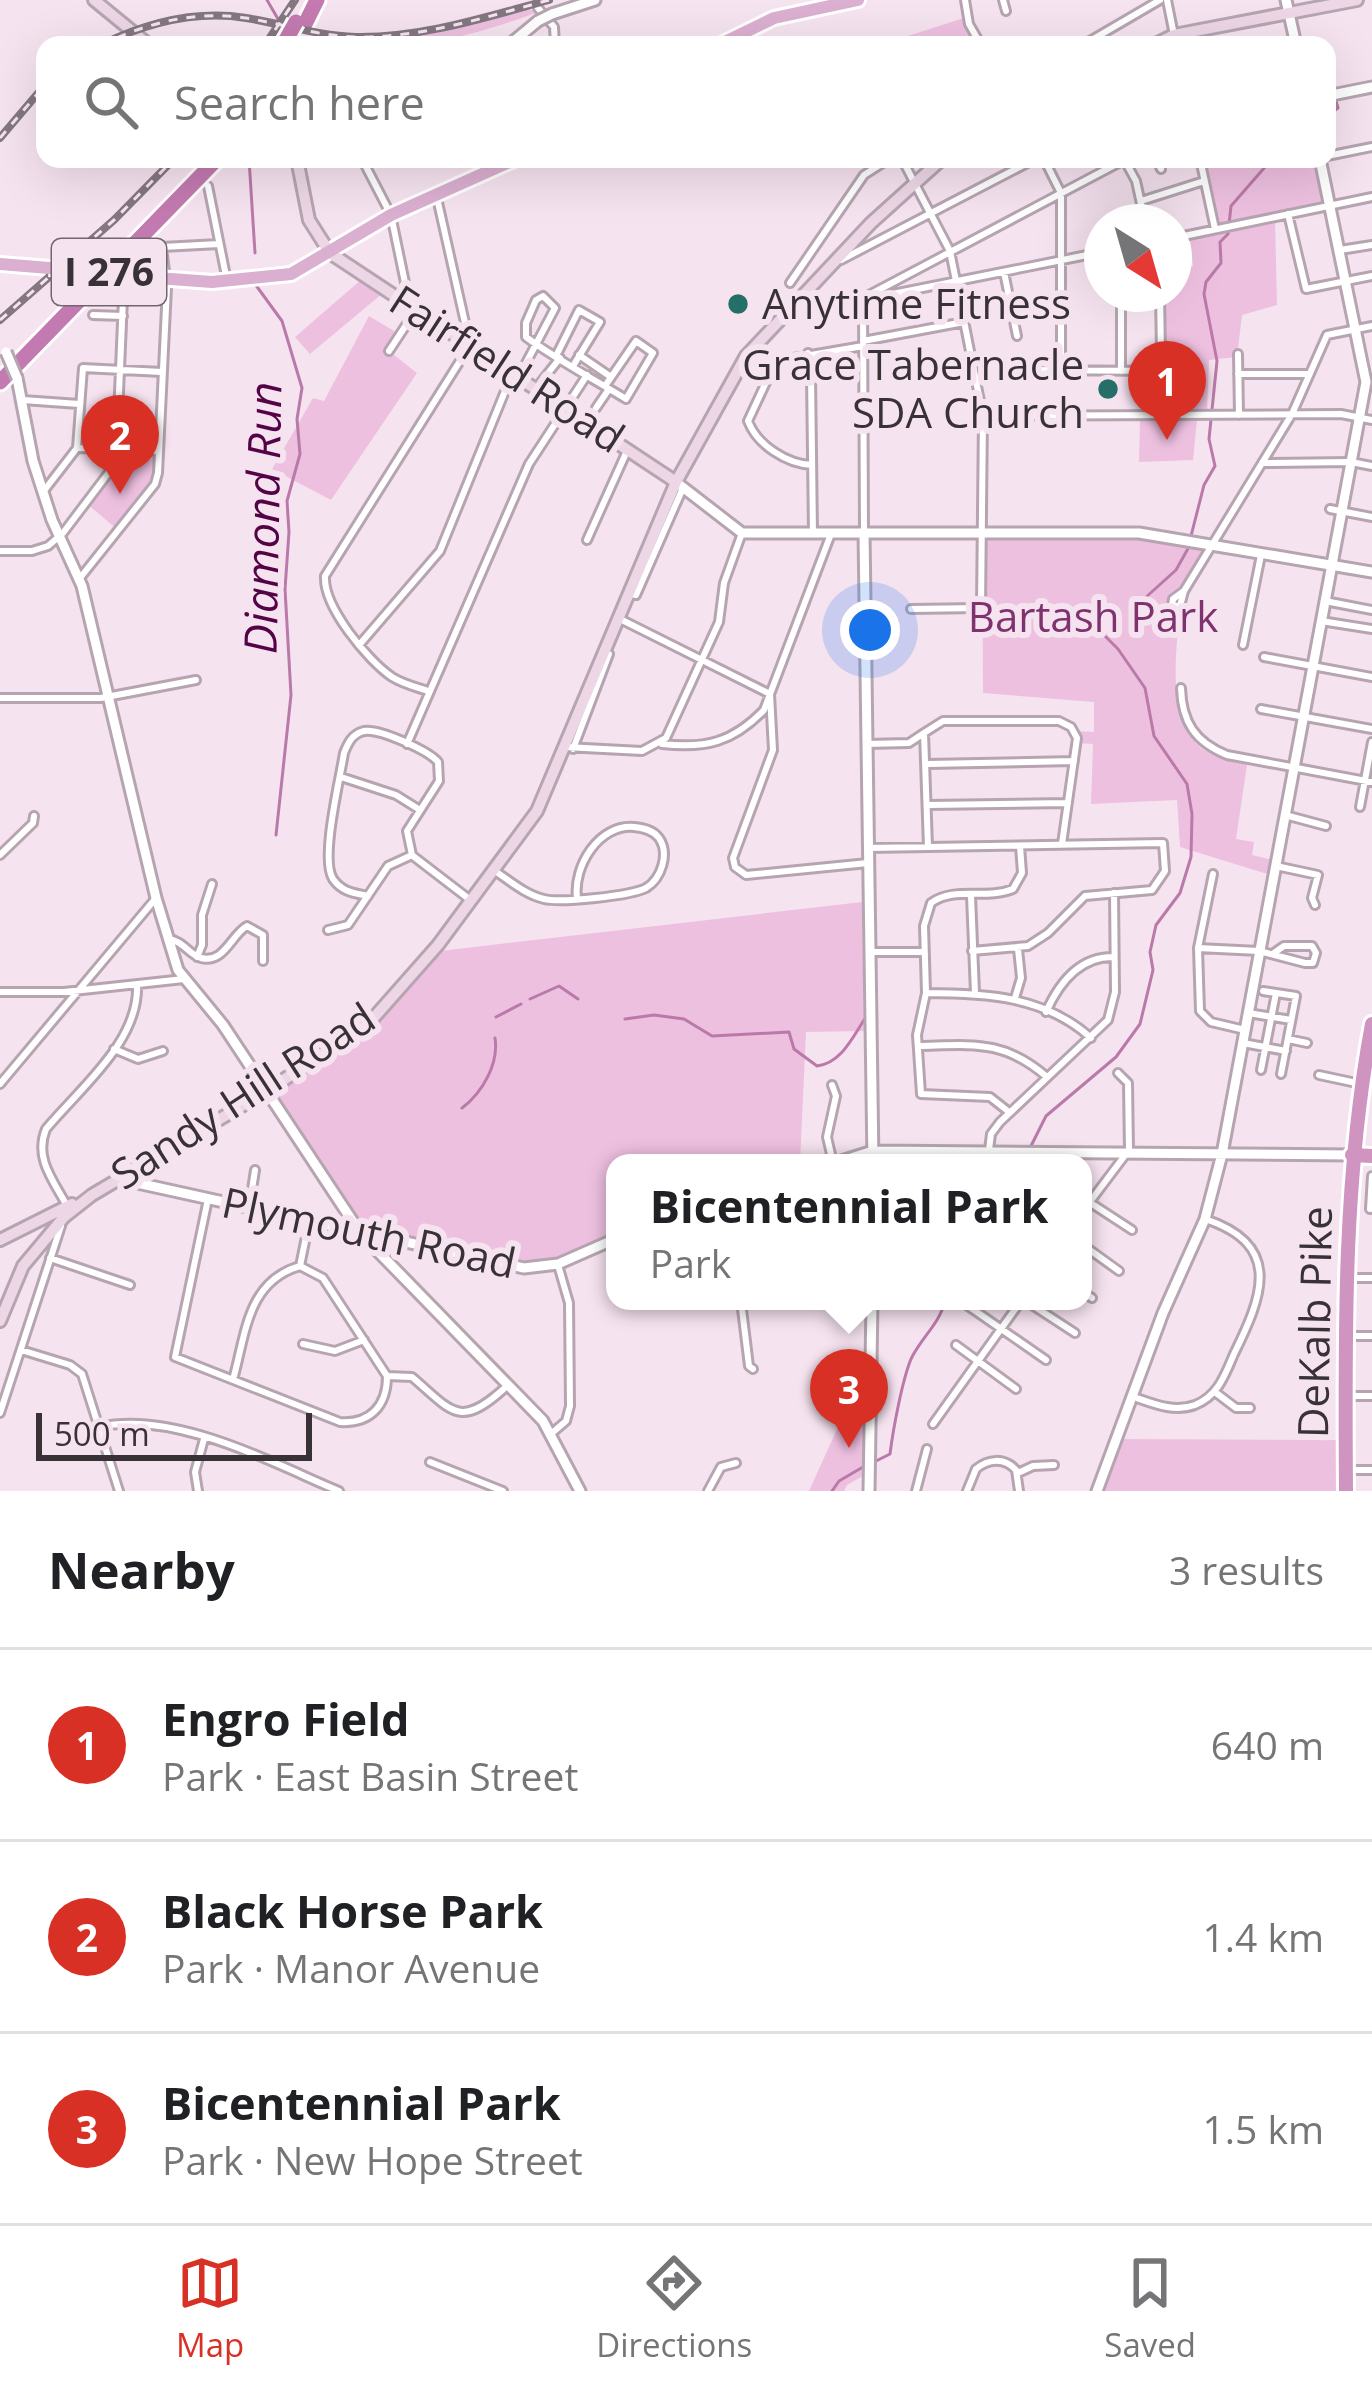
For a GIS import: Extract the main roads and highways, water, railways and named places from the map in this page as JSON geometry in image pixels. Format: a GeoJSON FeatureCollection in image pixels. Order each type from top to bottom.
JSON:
{"type":"FeatureCollection","features":[{"type":"Feature","properties":{"kind":"highway"},"geometry":{"type":"LineString","coordinates":[[296,36],[308,0]]}},
{"type":"Feature","properties":{"kind":"highway"},"geometry":{"type":"LineString","coordinates":[[291,36],[317,0]]}},
{"type":"Feature","properties":{"kind":"highway","name":"I 276"},"geometry":{"type":"LineString","coordinates":[[6,377],[199,168]]}},
{"type":"Feature","properties":{"kind":"highway","name":"I 276"},"geometry":{"type":"LineString","coordinates":[[6,377],[208,168]]}},
{"type":"Feature","properties":{"kind":"highway","name":"DeKalb Pike"},"geometry":{"type":"LineString","coordinates":[[1346,1491],[1348,1226],[1363,1155],[1372,1024]]}},
{"type":"Feature","properties":{"kind":"main road"},"geometry":{"type":"LineString","coordinates":[[94,0],[108,5],[139,36]]}},
{"type":"Feature","properties":{"kind":"main road"},"geometry":{"type":"LineString","coordinates":[[737,36],[774,18],[858,0]]}},
{"type":"Feature","properties":{"kind":"main road"},"geometry":{"type":"LineString","coordinates":[[1189,36],[1288,7],[1357,0]]}},
{"type":"Feature","properties":{"kind":"main road"},"geometry":{"type":"LineString","coordinates":[[299,168],[309,220],[330,253]]}},
{"type":"Feature","properties":{"kind":"main road"},"geometry":{"type":"LineString","coordinates":[[0,264],[166,279],[285,276],[391,214],[495,168]]}},
{"type":"Feature","properties":{"kind":"main road","name":"Sandy Hill Road"},"geometry":{"type":"LineString","coordinates":[[66,1211],[267,1091],[370,1022],[472,901],[537,811],[569,748],[617,618],[746,356],[778,317],[931,168]]}},
{"type":"Feature","properties":{"kind":"main road","name":"Fairfield Road"},"geometry":{"type":"LineString","coordinates":[[330,253],[680,485]]}},
{"type":"Feature","properties":{"kind":"main road"},"geometry":{"type":"LineString","coordinates":[[0,1240],[66,1211]]}},
{"type":"Feature","properties":{"kind":"main road"},"geometry":{"type":"LineString","coordinates":[[0,1321],[23,1265],[66,1211]]}},
{"type":"Feature","properties":{"kind":"waterway","name":"Diamond Run"},"geometry":{"type":"LineString","coordinates":[[267,0],[278,19]]}},
{"type":"Feature","properties":{"kind":"waterway"},"geometry":{"type":"LineString","coordinates":[[1336,101],[1336,109]]}},
{"type":"Feature","properties":{"kind":"waterway","name":"Diamond Run"},"geometry":{"type":"LineString","coordinates":[[250,168],[255,253]]}},
{"type":"Feature","properties":{"kind":"waterway"},"geometry":{"type":"LineString","coordinates":[[1191,536],[1204,485],[1215,466],[1209,439],[1217,361],[1204,294],[1206,282],[1221,263],[1220,242],[1228,234],[1231,206],[1264,168]]}},
{"type":"Feature","properties":{"kind":"waterway","name":"Diamond Run"},"geometry":{"type":"LineString","coordinates":[[255,284],[282,321],[302,388],[297,419],[300,454],[287,501],[285,589],[291,695],[276,835]]}},
{"type":"Feature","properties":{"kind":"waterway"},"geometry":{"type":"LineString","coordinates":[[1145,598],[1176,570],[1190,545]]}},
{"type":"Feature","properties":{"kind":"waterway"},"geometry":{"type":"LineString","coordinates":[[1030,1148],[1046,1116],[1116,1057],[1140,1024],[1153,970],[1150,952],[1156,925],[1180,893],[1191,857],[1187,784],[1154,736],[1145,688],[1102,633],[1111,624]]}},
{"type":"Feature","properties":{"kind":"waterway"},"geometry":{"type":"LineString","coordinates":[[530,999],[559,986],[578,999]]}},
{"type":"Feature","properties":{"kind":"waterway"},"geometry":{"type":"LineString","coordinates":[[496,1017],[521,1004]]}},
{"type":"Feature","properties":{"kind":"waterway"},"geometry":{"type":"LineString","coordinates":[[625,1019],[654,1015],[684,1019],[712,1036],[789,1032],[794,1049],[817,1066],[840,1054],[866,1017]]}},
{"type":"Feature","properties":{"kind":"waterway"},"geometry":{"type":"LineString","coordinates":[[462,1108],[488,1077],[495,1038]]}},
{"type":"Feature","properties":{"kind":"waterway"},"geometry":{"type":"LineString","coordinates":[[872,1463],[890,1454],[911,1359],[941,1310]]}},
{"type":"Feature","properties":{"kind":"waterway"},"geometry":{"type":"LineString","coordinates":[[832,1491],[839,1481],[863,1467]]}},
{"type":"Feature","properties":{"kind":"railway"},"geometry":{"type":"LineString","coordinates":[[271,36],[295,0]]}},
{"type":"Feature","properties":{"kind":"railway"},"geometry":{"type":"LineString","coordinates":[[381,36],[454,25],[549,0]]}},
{"type":"Feature","properties":{"kind":"railway"},"geometry":{"type":"LineString","coordinates":[[122,36],[153,25],[209,16],[342,36]]}},
{"type":"Feature","properties":{"kind":"railway"},"geometry":{"type":"LineString","coordinates":[[342,36],[381,36]]}},
{"type":"Feature","properties":{"kind":"railway"},"geometry":{"type":"LineString","coordinates":[[0,138],[36,96]]}},
{"type":"Feature","properties":{"kind":"railway"},"geometry":{"type":"LineString","coordinates":[[0,320],[114,220],[165,168]]}},
{"type":"Feature","properties":{"kind":"place","name":"Anytime Fitness"},"geometry":{"type":"Point","coordinates":[738,304]}},
{"type":"Feature","properties":{"kind":"place","name":"Grace Tabernacle SDA Church"},"geometry":{"type":"Point","coordinates":[1108,389]}},
{"type":"Feature","properties":{"kind":"place","name":"Engro Field"},"geometry":{"type":"Point","coordinates":[1167,440]}},
{"type":"Feature","properties":{"kind":"place","name":"Black Horse Park"},"geometry":{"type":"Point","coordinates":[120,494]}},
{"type":"Feature","properties":{"kind":"place","name":"Bicentennial Park"},"geometry":{"type":"Point","coordinates":[849,1448]}},
{"type":"Feature","properties":{"kind":"park label","name":"Bartash Park"},"geometry":{"type":"Point","coordinates":[1093,617]}}]}
